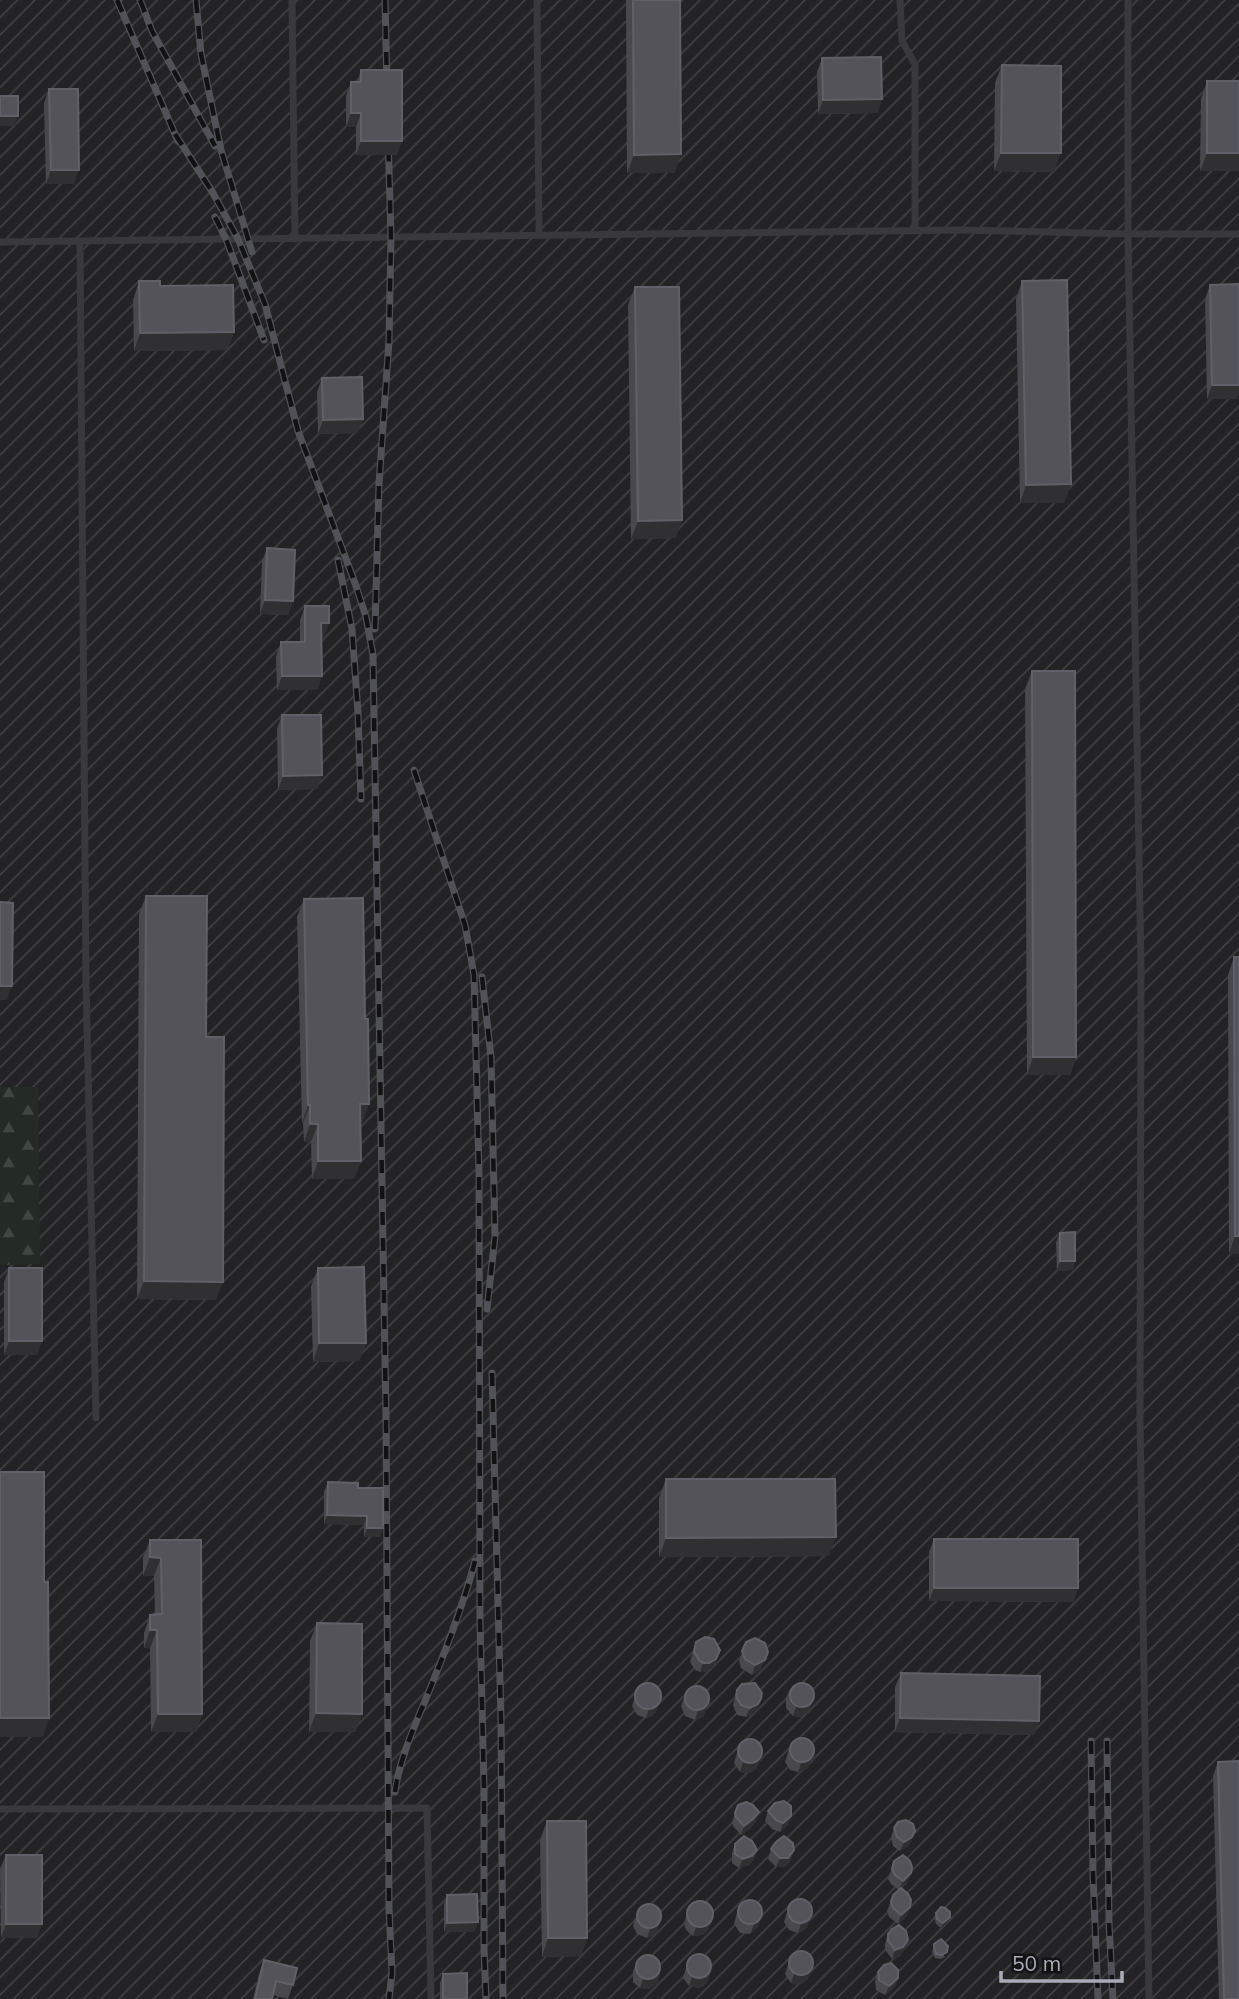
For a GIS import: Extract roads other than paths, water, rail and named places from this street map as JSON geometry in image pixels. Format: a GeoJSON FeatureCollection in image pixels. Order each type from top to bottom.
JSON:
{"type":"FeatureCollection","features":[{"type":"Feature","properties":{"kind":"lane"},"geometry":{"type":"LineString","coordinates":[[292,0],[295,239]]}},
{"type":"Feature","properties":{"kind":"lane"},"geometry":{"type":"LineString","coordinates":[[537,0],[539,235]]}},
{"type":"Feature","properties":{"kind":"lane"},"geometry":{"type":"LineString","coordinates":[[900,0],[902,41],[915,64],[915,230]]}},
{"type":"Feature","properties":{"kind":"lane"},"geometry":{"type":"LineString","coordinates":[[1128,0],[1128,234],[1141,968],[1140,1416],[1149,1999]]}},
{"type":"Feature","properties":{"kind":"lane"},"geometry":{"type":"LineString","coordinates":[[0,242],[915,230],[1239,233]]}},
{"type":"Feature","properties":{"kind":"lane"},"geometry":{"type":"LineString","coordinates":[[80,242],[86,982],[96,1418]]}},
{"type":"Feature","properties":{"kind":"lane"},"geometry":{"type":"LineString","coordinates":[[0,1809],[427,1808],[431,1999]]}},
{"type":"Feature","properties":{"kind":"railway"},"geometry":{"type":"LineString","coordinates":[[117,0],[178,141]]}},
{"type":"Feature","properties":{"kind":"railway"},"geometry":{"type":"LineString","coordinates":[[140,0],[152,31],[215,146]]}},
{"type":"Feature","properties":{"kind":"railway"},"geometry":{"type":"LineString","coordinates":[[196,0],[201,54],[221,150],[252,252]]}},
{"type":"Feature","properties":{"kind":"railway"},"geometry":{"type":"LineString","coordinates":[[385,0],[387,87]]}},
{"type":"Feature","properties":{"kind":"railway"},"geometry":{"type":"LineString","coordinates":[[175,134],[213,193],[238,239],[265,304],[298,431],[355,583],[366,617],[373,655],[386,1417],[389,1908],[392,1973],[389,1999]]}},
{"type":"Feature","properties":{"kind":"railway"},"geometry":{"type":"LineString","coordinates":[[375,629],[379,484],[389,341],[391,237],[388,136]]}},
{"type":"Feature","properties":{"kind":"railway"},"geometry":{"type":"LineString","coordinates":[[215,217],[264,340]]}},
{"type":"Feature","properties":{"kind":"railway"},"geometry":{"type":"LineString","coordinates":[[338,560],[352,629],[361,799]]}},
{"type":"Feature","properties":{"kind":"railway"},"geometry":{"type":"LineString","coordinates":[[414,770],[465,925],[474,975],[479,1173],[480,1622],[486,1999]]}},
{"type":"Feature","properties":{"kind":"railway"},"geometry":{"type":"LineString","coordinates":[[482,977],[491,1057],[495,1236],[487,1309]]}},
{"type":"Feature","properties":{"kind":"railway"},"geometry":{"type":"LineString","coordinates":[[492,1373],[501,1719],[503,1999]]}},
{"type":"Feature","properties":{"kind":"railway"},"geometry":{"type":"LineString","coordinates":[[395,1792],[405,1751],[455,1623],[475,1561]]}},
{"type":"Feature","properties":{"kind":"railway"},"geometry":{"type":"LineString","coordinates":[[1091,1741],[1098,1999]]}},
{"type":"Feature","properties":{"kind":"railway"},"geometry":{"type":"LineString","coordinates":[[1107,1741],[1109,1923],[1113,1999]]}}]}
